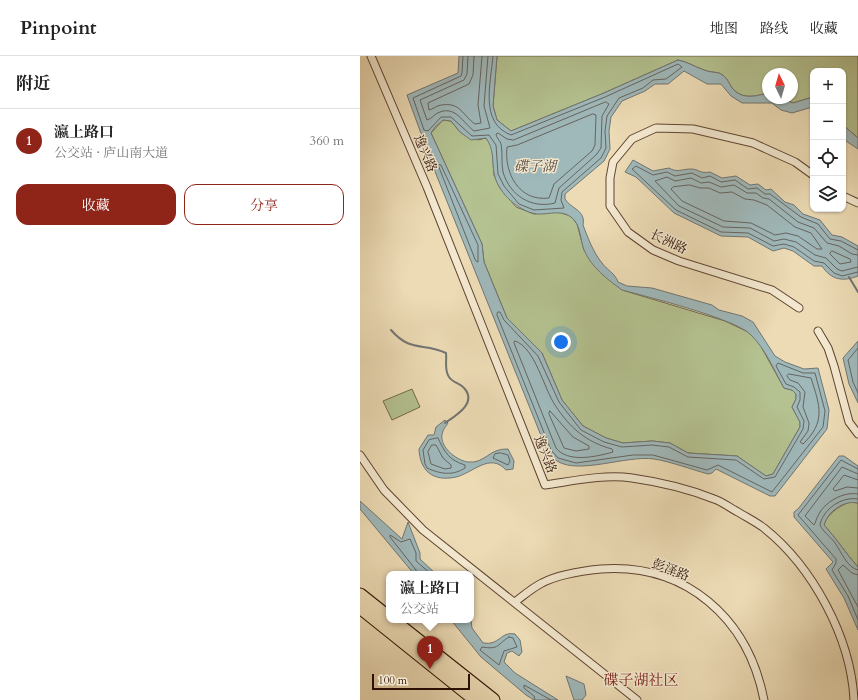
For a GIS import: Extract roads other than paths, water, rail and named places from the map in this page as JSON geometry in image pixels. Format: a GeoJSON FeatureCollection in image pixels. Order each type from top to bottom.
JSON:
{"type":"FeatureCollection","features":[{"type":"Feature","properties":{"kind":"highway"},"geometry":{"type":"LineString","coordinates":[[360,595],[386,616]]}},
{"type":"Feature","properties":{"kind":"highway"},"geometry":{"type":"LineString","coordinates":[[360,607],[476,700]]}},
{"type":"Feature","properties":{"kind":"highway"},"geometry":{"type":"LineString","coordinates":[[396,623],[493,700]]}},
{"type":"Feature","properties":{"kind":"street","name":"逸兴路"},"geometry":{"type":"LineString","coordinates":[[371,56],[427,187],[545,485],[594,479],[631,478],[665,484],[716,499],[763,527],[786,549],[805,573],[814,585],[833,618],[850,665],[854,700]]}},
{"type":"Feature","properties":{"kind":"street","name":"长洲路"},"geometry":{"type":"LineString","coordinates":[[799,308],[772,290],[679,261],[653,250],[628,232],[610,206],[610,178],[613,162],[632,139],[656,128],[693,129],[753,143],[795,162],[810,173]]}},
{"type":"Feature","properties":{"kind":"street"},"geometry":{"type":"LineString","coordinates":[[846,197],[858,203]]}},
{"type":"Feature","properties":{"kind":"street"},"geometry":{"type":"LineString","coordinates":[[818,331],[828,348],[849,422],[858,434]]}},
{"type":"Feature","properties":{"kind":"street"},"geometry":{"type":"LineString","coordinates":[[360,456],[384,490],[423,530],[637,700]]}},
{"type":"Feature","properties":{"kind":"street","name":"彭泽路"},"geometry":{"type":"LineString","coordinates":[[514,602],[542,583],[564,575],[587,570],[620,568],[655,573],[682,583],[709,601],[732,624],[760,677],[764,700]]}},
{"type":"Feature","properties":{"kind":"water","name":"碟子湖"},"geometry":{"type":"Polygon","coordinates":[[[459,56],[497,56],[493,106],[497,120],[511,131],[604,93],[678,60],[706,71],[719,73],[726,78],[733,89],[741,95],[754,96],[762,94],[762,103],[742,103],[731,96],[721,84],[707,84],[684,71],[668,84],[655,84],[645,91],[622,101],[611,117],[609,131],[610,149],[604,161],[565,194],[565,199],[582,216],[583,225],[591,245],[604,265],[615,276],[618,282],[627,286],[652,288],[712,305],[719,310],[742,316],[753,322],[775,356],[785,362],[804,369],[818,368],[829,410],[827,429],[775,496],[770,496],[716,469],[712,473],[708,474],[654,459],[630,460],[578,466],[566,465],[557,461],[548,453],[434,169],[407,95],[458,73],[459,56]],[[443,120],[431,133],[482,244],[484,262],[507,318],[542,353],[562,400],[583,426],[606,438],[623,443],[652,441],[670,443],[688,453],[737,456],[766,476],[773,474],[800,427],[800,422],[792,407],[796,399],[796,394],[792,390],[784,388],[769,360],[750,334],[726,321],[709,315],[622,290],[591,262],[584,250],[577,224],[571,217],[562,213],[532,213],[513,203],[503,192],[496,180],[492,150],[489,142],[486,138],[471,140],[460,132],[451,121],[443,120]]]}},
{"type":"Feature","properties":{"kind":"water","name":"碟子湖"},"geometry":{"type":"Polygon","coordinates":[[[810,98],[810,108],[792,113],[781,110],[773,104],[798,104],[798,102],[810,98]]]}},
{"type":"Feature","properties":{"kind":"water"},"geometry":{"type":"Polygon","coordinates":[[[846,128],[858,138],[858,149],[846,141],[846,128]]]}},
{"type":"Feature","properties":{"kind":"water"},"geometry":{"type":"Polygon","coordinates":[[[633,160],[653,171],[669,168],[677,171],[694,169],[710,172],[722,178],[736,176],[750,185],[758,184],[766,190],[771,189],[785,202],[794,205],[803,214],[820,220],[832,235],[842,237],[858,246],[858,276],[847,279],[833,277],[822,266],[814,266],[793,251],[784,248],[773,251],[748,237],[721,236],[674,213],[636,177],[625,172],[633,160]]]}},
{"type":"Feature","properties":{"kind":"water"},"geometry":{"type":"Polygon","coordinates":[[[858,341],[858,403],[849,384],[843,358],[858,341]]]}},
{"type":"Feature","properties":{"kind":"water"},"geometry":{"type":"Polygon","coordinates":[[[445,420],[448,423],[443,431],[443,441],[448,451],[453,455],[463,461],[474,462],[483,459],[496,451],[508,449],[514,461],[513,469],[506,470],[500,465],[488,463],[456,477],[441,478],[429,473],[422,463],[419,449],[428,435],[434,435],[436,427],[445,420]]]}},
{"type":"Feature","properties":{"kind":"water"},"geometry":{"type":"Polygon","coordinates":[[[839,456],[844,456],[858,466],[858,503],[847,503],[837,508],[829,515],[824,525],[858,567],[858,630],[844,598],[826,569],[833,562],[794,517],[794,512],[798,509],[839,456]]]}},
{"type":"Feature","properties":{"kind":"water"},"geometry":{"type":"Polygon","coordinates":[[[360,501],[402,539],[408,522],[420,553],[420,559],[433,571],[412,571],[360,509],[360,501]]]}},
{"type":"Feature","properties":{"kind":"water"},"geometry":{"type":"Polygon","coordinates":[[[453,623],[471,623],[472,628],[483,643],[497,641],[503,636],[515,634],[520,640],[522,652],[519,656],[512,651],[507,653],[504,662],[515,673],[558,700],[534,700],[481,657],[453,623]]]}},
{"type":"Feature","properties":{"kind":"water"},"geometry":{"type":"Polygon","coordinates":[[[566,676],[584,684],[586,695],[582,700],[574,700],[566,676]]]}},
{"type":"Feature","properties":{"kind":"waterway"},"geometry":{"type":"LineString","coordinates":[[849,277],[858,292]]}},
{"type":"Feature","properties":{"kind":"waterway"},"geometry":{"type":"LineString","coordinates":[[391,330],[405,342],[446,353],[447,374],[452,381],[464,388],[468,394],[468,399],[464,408],[445,423]]}},
{"type":"Feature","properties":{"kind":"place","name":"瀛上路口"},"geometry":{"type":"Point","coordinates":[430,669]}},
{"type":"Feature","properties":{"kind":"district","name":"碟子湖社区"},"geometry":{"type":"Point","coordinates":[641,680]}}]}
